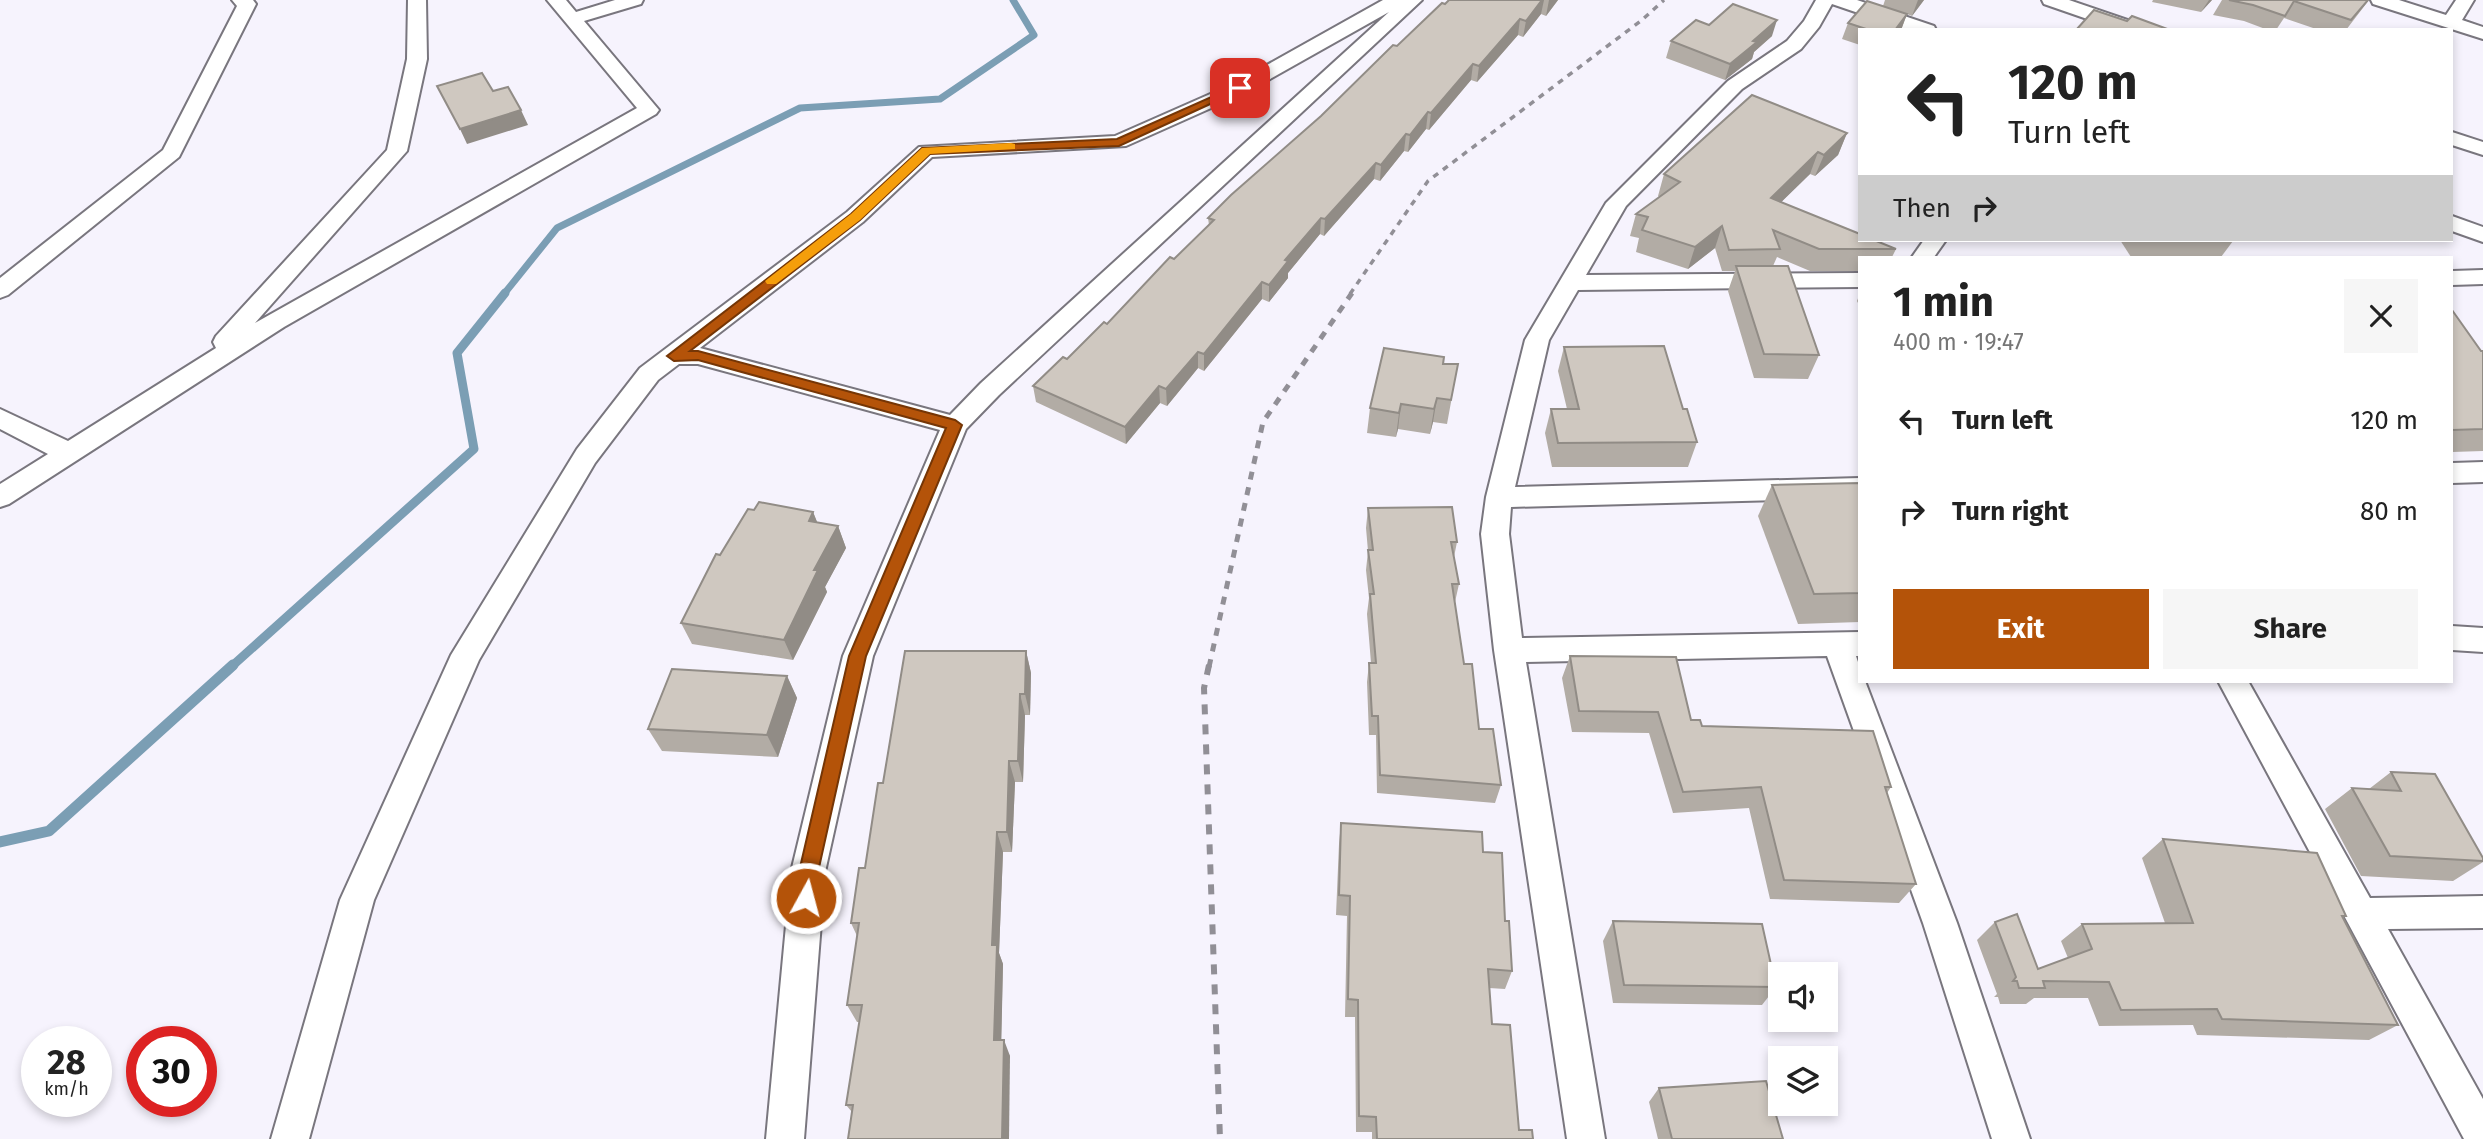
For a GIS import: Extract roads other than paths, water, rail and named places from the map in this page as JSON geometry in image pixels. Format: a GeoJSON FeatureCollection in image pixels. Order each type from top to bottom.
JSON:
{"type":"FeatureCollection","features":[{"type":"Feature","properties":{"kind":"street"},"geometry":{"type":"LineString","coordinates":[[0,290],[172,153],[247,4],[241,0]]}},
{"type":"Feature","properties":{"kind":"street"},"geometry":{"type":"LineString","coordinates":[[200,370],[397,151],[417,60],[416,0]]}},
{"type":"Feature","properties":{"kind":"street"},"geometry":{"type":"LineString","coordinates":[[0,497],[276,321],[649,110],[556,0]]}},
{"type":"Feature","properties":{"kind":"street"},"geometry":{"type":"LineString","coordinates":[[572,19],[634,0]]}},
{"type":"Feature","properties":{"kind":"street"},"geometry":{"type":"LineString","coordinates":[[290,1139],[357,900],[466,655],[586,456],[649,374],[855,217],[926,151],[1119,142],[1240,88],[1397,0]]}},
{"type":"Feature","properties":{"kind":"street"},"geometry":{"type":"LineString","coordinates":[[785,1139],[808,872],[858,656],[955,425],[990,389],[1413,0]]}},
{"type":"Feature","properties":{"kind":"street"},"geometry":{"type":"LineString","coordinates":[[1586,1139],[1509,650],[1496,534],[1499,497],[1536,340],[1617,203],[1735,85],[1794,46],[1825,0]]}},
{"type":"Feature","properties":{"kind":"street"},"geometry":{"type":"LineString","coordinates":[[1839,0],[1921,28]]}},
{"type":"Feature","properties":{"kind":"street"},"geometry":{"type":"LineString","coordinates":[[2051,0],[2131,28]]}},
{"type":"Feature","properties":{"kind":"street"},"geometry":{"type":"LineString","coordinates":[[2380,0],[2483,33]]}},
{"type":"Feature","properties":{"kind":"street"},"geometry":{"type":"LineString","coordinates":[[2452,22],[2465,0]]}},
{"type":"Feature","properties":{"kind":"street"},"geometry":{"type":"LineString","coordinates":[[2453,138],[2483,149]]}},
{"type":"Feature","properties":{"kind":"street"},"geometry":{"type":"LineString","coordinates":[[2453,223],[2483,235]]}},
{"type":"Feature","properties":{"kind":"street"},"geometry":{"type":"LineString","coordinates":[[2453,278],[2483,277]]}},
{"type":"Feature","properties":{"kind":"street"},"geometry":{"type":"LineString","coordinates":[[1572,283],[1858,280]]}},
{"type":"Feature","properties":{"kind":"street"},"geometry":{"type":"LineString","coordinates":[[674,356],[698,356],[955,425]]}},
{"type":"Feature","properties":{"kind":"street"},"geometry":{"type":"LineString","coordinates":[[0,418],[69,453]]}},
{"type":"Feature","properties":{"kind":"street"},"geometry":{"type":"LineString","coordinates":[[2453,473],[2483,472]]}},
{"type":"Feature","properties":{"kind":"street"},"geometry":{"type":"LineString","coordinates":[[1499,497],[1858,488]]}},
{"type":"Feature","properties":{"kind":"street"},"geometry":{"type":"LineString","coordinates":[[2453,638],[2483,640]]}},
{"type":"Feature","properties":{"kind":"street"},"geometry":{"type":"LineString","coordinates":[[1509,650],[1849,645],[1858,672]]}},
{"type":"Feature","properties":{"kind":"street"},"geometry":{"type":"LineString","coordinates":[[1861,683],[2011,1139]]}},
{"type":"Feature","properties":{"kind":"street"},"geometry":{"type":"LineString","coordinates":[[2234,683],[2483,1136]]}},
{"type":"Feature","properties":{"kind":"street"},"geometry":{"type":"LineString","coordinates":[[2361,914],[2483,912]]}},
{"type":"Feature","properties":{"kind":"waterway"},"geometry":{"type":"LineString","coordinates":[[504,294],[557,228],[800,108],[940,99],[1034,35],[1013,0]]}},
{"type":"Feature","properties":{"kind":"waterway"},"geometry":{"type":"LineString","coordinates":[[231,667],[474,449],[457,353],[505,293]]}},
{"type":"Feature","properties":{"kind":"waterway"},"geometry":{"type":"LineString","coordinates":[[0,842],[49,831],[233,665]]}},
{"type":"Feature","properties":{"kind":"railway"},"geometry":{"type":"LineString","coordinates":[[1350,294],[1428,181],[1642,20],[1664,0]]}},
{"type":"Feature","properties":{"kind":"railway"},"geometry":{"type":"LineString","coordinates":[[1209,667],[1263,422],[1352,293]]}},
{"type":"Feature","properties":{"kind":"railway"},"geometry":{"type":"LineString","coordinates":[[1209,665],[1204,688],[1220,1139]]}}]}
